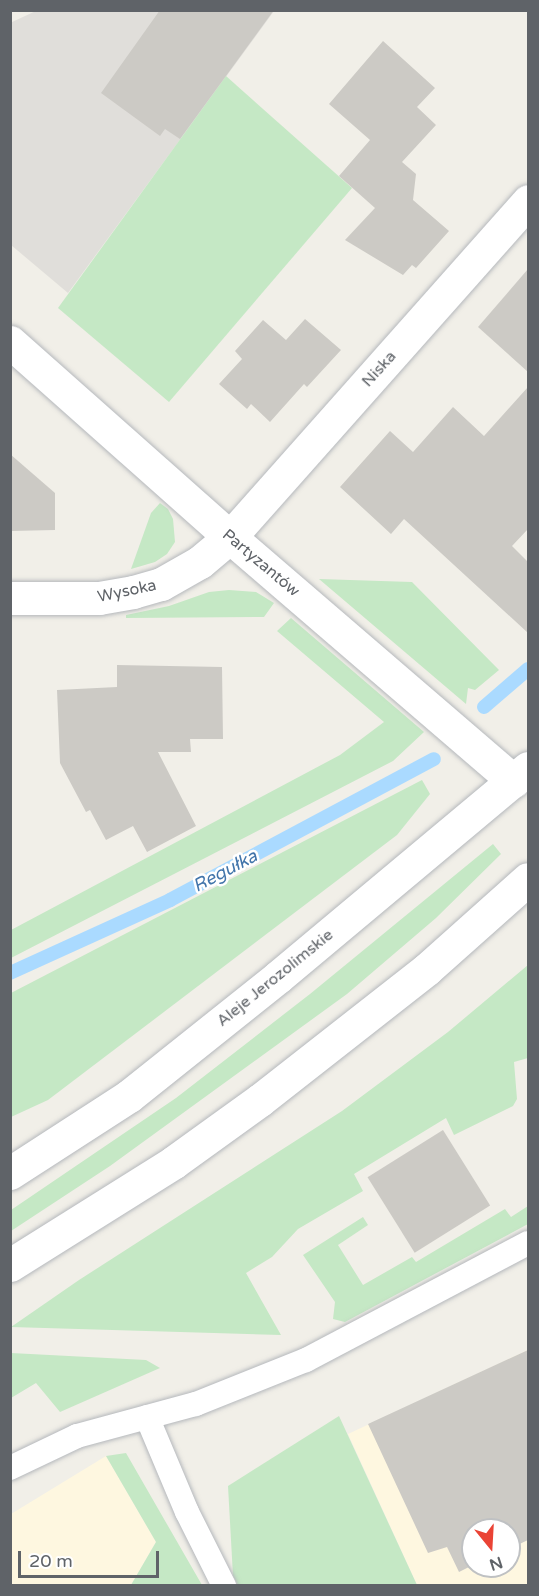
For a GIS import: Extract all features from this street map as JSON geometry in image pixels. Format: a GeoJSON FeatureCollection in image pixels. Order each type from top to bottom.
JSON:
{"type":"FeatureCollection","features":[{"type":"Feature","properties":{"kind":"street","name":"Niska"},"geometry":{"type":"LineString","coordinates":[[230,537],[528,201]]}},
{"type":"Feature","properties":{"kind":"street","name":"Partyzantów"},"geometry":{"type":"LineString","coordinates":[[10,342],[230,537],[524,782]]}},
{"type":"Feature","properties":{"kind":"street","name":"Wysoka"},"geometry":{"type":"LineString","coordinates":[[10,598],[99,598],[161,584],[200,562],[230,537]]}},
{"type":"Feature","properties":{"kind":"street","name":"Aleje Jerozolimskie"},"geometry":{"type":"LineString","coordinates":[[10,1173],[129,1096],[524,782]]}},
{"type":"Feature","properties":{"kind":"street"},"geometry":{"type":"LineString","coordinates":[[10,1265],[174,1162],[260,1100],[390,999],[528,879]]}},
{"type":"Feature","properties":{"kind":"lane"},"geometry":{"type":"LineString","coordinates":[[10,1468],[77,1436],[196,1404],[306,1360],[528,1243]]}},
{"type":"Feature","properties":{"kind":"lane"},"geometry":{"type":"LineString","coordinates":[[147,1417],[187,1512],[224,1586]]}},
{"type":"Feature","properties":{"kind":"shaded area"},"geometry":{"type":"Polygon","coordinates":[[[38,10],[274,11],[68,293],[11,245],[10,23],[38,10]]]}},
{"type":"Feature","properties":{"kind":"shaded area"},"geometry":{"type":"Polygon","coordinates":[[[528,1350],[528,1585],[417,1585],[348,1434],[528,1350]]]}},
{"type":"Feature","properties":{"kind":"shaded area"},"geometry":{"type":"Polygon","coordinates":[[[106,1456],[156,1542],[131,1585],[11,1586],[11,1514],[106,1456]]]}},
{"type":"Feature","properties":{"kind":"green space"},"geometry":{"type":"Polygon","coordinates":[[[226,76],[352,188],[169,402],[58,308],[226,76]]]}},
{"type":"Feature","properties":{"kind":"green space"},"geometry":{"type":"Polygon","coordinates":[[[160,503],[168,509],[173,519],[175,542],[167,554],[155,562],[131,569],[151,513],[160,503]]]}},
{"type":"Feature","properties":{"kind":"green space"},"geometry":{"type":"Polygon","coordinates":[[[319,579],[412,582],[499,670],[475,690],[468,688],[466,704],[319,579]]]}},
{"type":"Feature","properties":{"kind":"green space"},"geometry":{"type":"Polygon","coordinates":[[[229,590],[256,592],[274,603],[264,617],[126,618],[126,615],[169,606],[209,592],[229,590]]]}},
{"type":"Feature","properties":{"kind":"green space"},"geometry":{"type":"Polygon","coordinates":[[[291,618],[424,732],[393,761],[11,958],[11,930],[340,755],[384,722],[277,631],[291,618]]]}},
{"type":"Feature","properties":{"kind":"green space"},"geometry":{"type":"Polygon","coordinates":[[[422,780],[430,794],[397,835],[48,1100],[11,1117],[11,993],[422,780]]]}},
{"type":"Feature","properties":{"kind":"green space"},"geometry":{"type":"Polygon","coordinates":[[[493,844],[501,854],[436,918],[347,994],[110,1166],[11,1231],[11,1210],[176,1098],[310,994],[493,844]]]}},
{"type":"Feature","properties":{"kind":"green space"},"geometry":{"type":"Polygon","coordinates":[[[528,965],[528,1058],[514,1062],[517,1099],[513,1106],[454,1135],[446,1118],[354,1174],[363,1191],[298,1229],[272,1257],[246,1273],[281,1335],[11,1327],[79,1280],[342,1111],[448,1032],[528,965]]]}},
{"type":"Feature","properties":{"kind":"green space"},"geometry":{"type":"Polygon","coordinates":[[[528,1206],[528,1224],[345,1322],[333,1319],[335,1302],[303,1255],[363,1217],[368,1225],[338,1245],[363,1285],[412,1257],[416,1262],[505,1209],[511,1217],[528,1206]]]}},
{"type":"Feature","properties":{"kind":"green space"},"geometry":{"type":"Polygon","coordinates":[[[11,1353],[146,1360],[160,1368],[60,1412],[36,1383],[11,1398],[11,1353]]]}},
{"type":"Feature","properties":{"kind":"green space"},"geometry":{"type":"Polygon","coordinates":[[[339,1416],[417,1585],[238,1585],[233,1576],[228,1486],[339,1416]]]}},
{"type":"Feature","properties":{"kind":"green space"},"geometry":{"type":"Polygon","coordinates":[[[126,1453],[202,1585],[131,1585],[156,1542],[106,1456],[126,1453]]]}},
{"type":"Feature","properties":{"kind":"building"},"geometry":{"type":"Polygon","coordinates":[[[160,10],[274,10],[180,139],[165,129],[160,136],[101,93],[160,10]]]}},
{"type":"Feature","properties":{"kind":"building"},"geometry":{"type":"Polygon","coordinates":[[[383,41],[435,88],[417,107],[436,125],[402,162],[416,174],[413,200],[449,231],[416,268],[412,265],[403,275],[345,240],[375,208],[339,176],[370,140],[329,104],[383,41]]]}},
{"type":"Feature","properties":{"kind":"building"},"geometry":{"type":"Polygon","coordinates":[[[528,269],[528,372],[478,327],[528,269]]]}},
{"type":"Feature","properties":{"kind":"building"},"geometry":{"type":"Polygon","coordinates":[[[305,319],[341,350],[307,387],[304,384],[270,422],[251,404],[247,409],[219,384],[242,359],[235,351],[263,320],[286,340],[305,319]]]}},
{"type":"Feature","properties":{"kind":"building"},"geometry":{"type":"Polygon","coordinates":[[[528,387],[528,529],[512,546],[528,562],[528,633],[404,519],[391,534],[340,487],[390,431],[413,452],[453,407],[484,436],[528,387]]]}},
{"type":"Feature","properties":{"kind":"building"},"geometry":{"type":"Polygon","coordinates":[[[10,454],[55,493],[55,530],[10,531],[10,454]]]}},
{"type":"Feature","properties":{"kind":"building"},"geometry":{"type":"Polygon","coordinates":[[[117,665],[222,667],[223,739],[190,739],[191,752],[158,752],[196,826],[147,852],[133,826],[106,840],[90,810],[86,812],[60,763],[57,690],[117,687],[117,665]]]}},
{"type":"Feature","properties":{"kind":"building"},"geometry":{"type":"Polygon","coordinates":[[[443,1130],[490,1205],[415,1253],[368,1177],[443,1130]]]}},
{"type":"Feature","properties":{"kind":"building"},"geometry":{"type":"Polygon","coordinates":[[[528,1350],[528,1540],[521,1543],[521,1518],[461,1518],[461,1571],[459,1572],[447,1547],[428,1553],[368,1424],[528,1350]]]}},
{"type":"Feature","properties":{"kind":"waterway","name":"Regułka"},"geometry":{"type":"LineString","coordinates":[[484,707],[528,669]]}},
{"type":"Feature","properties":{"kind":"waterway","name":"Regułka"},"geometry":{"type":"LineString","coordinates":[[10,973],[170,900],[434,759]]}}]}
